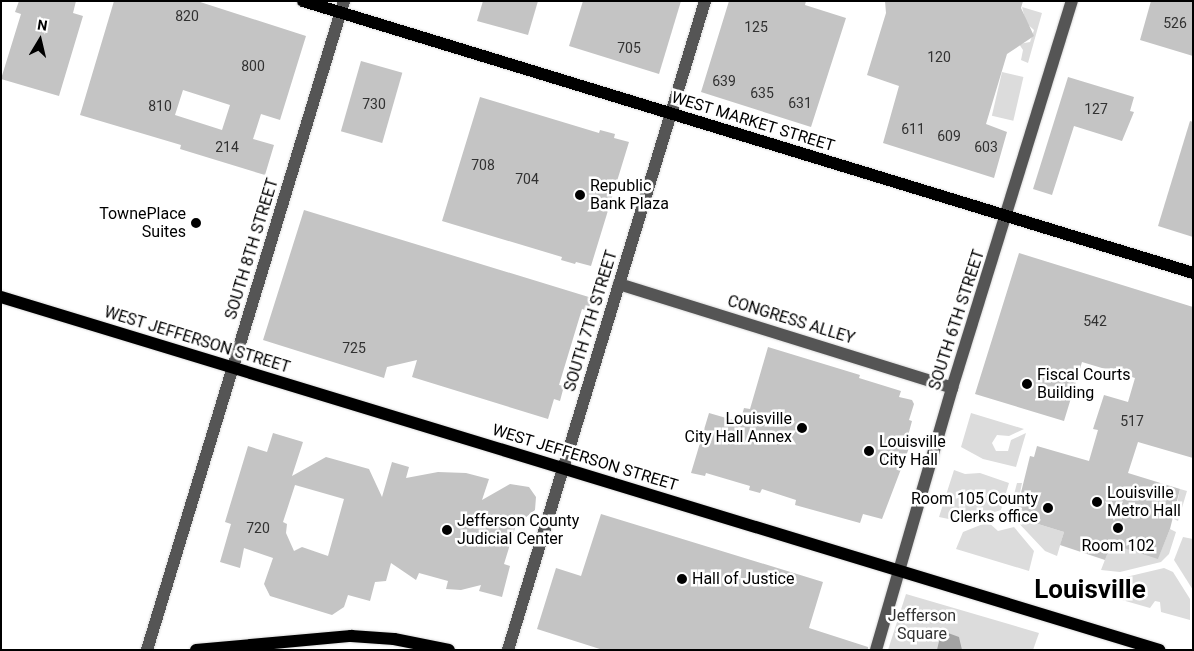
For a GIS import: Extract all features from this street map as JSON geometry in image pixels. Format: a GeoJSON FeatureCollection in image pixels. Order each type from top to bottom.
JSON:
{"type":"FeatureCollection","features":[{"type":"Feature","properties":{"kind":"main road","name":"WEST MARKET STREET"},"geometry":{"type":"LineString","coordinates":[[303,1],[342,7],[671,114],[1193,273]]}},
{"type":"Feature","properties":{"kind":"main road","name":"WEST JEFFERSON STREET"},"geometry":{"type":"LineString","coordinates":[[1,297],[1159,650]]}},
{"type":"Feature","properties":{"kind":"main road"},"geometry":{"type":"LineString","coordinates":[[196,650],[351,636],[394,639],[449,650]]}},
{"type":"Feature","properties":{"kind":"street","name":"SOUTH 7TH STREET"},"geometry":{"type":"LineString","coordinates":[[508,650],[705,1]]}},
{"type":"Feature","properties":{"kind":"street","name":"SOUTH 6TH STREET"},"geometry":{"type":"LineString","coordinates":[[876,650],[952,388],[1007,216],[1072,1]]}},
{"type":"Feature","properties":{"kind":"street","name":"SOUTH 8TH STREET"},"geometry":{"type":"LineString","coordinates":[[147,650],[342,7]]}},
{"type":"Feature","properties":{"kind":"street","name":"CONGRESS ALLEY"},"geometry":{"type":"LineString","coordinates":[[619,284],[952,388]]}},
{"type":"Feature","properties":{"kind":"green space"},"geometry":{"type":"Polygon","coordinates":[[[1022,7],[1042,13],[1028,63],[1021,60],[1023,50],[1019,44],[1030,42],[1034,30],[1026,23],[1022,7]]]}},
{"type":"Feature","properties":{"kind":"green space"},"geometry":{"type":"Polygon","coordinates":[[[1002,72],[1023,77],[1013,121],[992,116],[1002,72]]]}},
{"type":"Feature","properties":{"kind":"green space"},"geometry":{"type":"Polygon","coordinates":[[[971,413],[1024,429],[1009,436],[997,435],[992,443],[996,451],[1008,451],[1011,440],[1026,433],[1016,467],[983,459],[961,447],[971,413]]]}},
{"type":"Feature","properties":{"kind":"green space"},"geometry":{"type":"Polygon","coordinates":[[[954,470],[965,474],[980,473],[1009,483],[1001,510],[963,522],[939,517],[954,470]]]}},
{"type":"Feature","properties":{"kind":"green space"},"geometry":{"type":"Polygon","coordinates":[[[1017,483],[1022,483],[1015,517],[1064,532],[1057,556],[1045,551],[1012,516],[1011,506],[1017,483]]]}},
{"type":"Feature","properties":{"kind":"green space"},"geometry":{"type":"Polygon","coordinates":[[[1180,489],[1187,491],[1178,521],[1174,519],[1180,489]]]}},
{"type":"Feature","properties":{"kind":"green space"},"geometry":{"type":"Polygon","coordinates":[[[988,522],[998,531],[1014,527],[1034,551],[1029,571],[956,549],[963,532],[988,522]]]}},
{"type":"Feature","properties":{"kind":"green space"},"geometry":{"type":"Polygon","coordinates":[[[1170,529],[1176,532],[1169,554],[1161,562],[1120,572],[1101,570],[1111,544],[1158,558],[1170,529]]]}},
{"type":"Feature","properties":{"kind":"green space"},"geometry":{"type":"Polygon","coordinates":[[[1183,537],[1193,539],[1193,590],[1174,560],[1183,537]]]}},
{"type":"Feature","properties":{"kind":"green space"},"geometry":{"type":"Polygon","coordinates":[[[1164,568],[1173,572],[1190,599],[1190,620],[1161,612],[1160,602],[1155,601],[1150,608],[1115,598],[1126,577],[1164,568]]]}},
{"type":"Feature","properties":{"kind":"green space","name":"Jefferson Square"},"geometry":{"type":"Polygon","coordinates":[[[906,594],[1039,633],[1033,650],[888,650],[906,594]]]}},
{"type":"Feature","properties":{"kind":"shaded area"},"geometry":{"type":"Polygon","coordinates":[[[948,633],[959,637],[962,650],[937,650],[940,637],[948,633]]]}},
{"type":"Feature","properties":{"kind":"building"},"geometry":{"type":"Polygon","coordinates":[[[19,1],[76,1],[73,13],[83,16],[59,96],[1,79],[21,14],[15,12],[19,1]]]}},
{"type":"Feature","properties":{"kind":"building"},"geometry":{"type":"Polygon","coordinates":[[[114,1],[197,1],[306,36],[280,120],[261,114],[253,139],[274,145],[265,175],[180,149],[181,145],[80,115],[114,1]],[[183,90],[175,115],[222,130],[230,105],[183,90]]]}},
{"type":"Feature","properties":{"kind":"building"},"geometry":{"type":"Polygon","coordinates":[[[483,1],[538,1],[528,35],[477,21],[483,1]]]}},
{"type":"Feature","properties":{"kind":"building"},"geometry":{"type":"Polygon","coordinates":[[[583,1],[681,1],[659,74],[569,46],[583,1]]]}},
{"type":"Feature","properties":{"kind":"building"},"geometry":{"type":"Polygon","coordinates":[[[729,1],[806,1],[805,5],[846,18],[811,127],[701,92],[729,1]]]}},
{"type":"Feature","properties":{"kind":"building"},"geometry":{"type":"Polygon","coordinates":[[[885,1],[1023,1],[1021,8],[1034,36],[1007,54],[986,124],[1007,132],[994,178],[883,143],[899,86],[867,75],[886,13],[885,1]]]}},
{"type":"Feature","properties":{"kind":"building"},"geometry":{"type":"Polygon","coordinates":[[[1151,1],[1193,1],[1193,56],[1140,40],[1151,1]]]}},
{"type":"Feature","properties":{"kind":"building"},"geometry":{"type":"Polygon","coordinates":[[[361,61],[402,73],[382,143],[341,131],[361,61]]]}},
{"type":"Feature","properties":{"kind":"building"},"geometry":{"type":"Polygon","coordinates":[[[1068,77],[1134,97],[1130,111],[1134,112],[1122,141],[1074,126],[1052,195],[1033,189],[1068,77]]]}},
{"type":"Feature","properties":{"kind":"building"},"geometry":{"type":"Polygon","coordinates":[[[480,97],[599,133],[600,130],[615,134],[614,138],[629,142],[591,266],[561,260],[562,257],[442,221],[480,97]]]}},
{"type":"Feature","properties":{"kind":"building"},"geometry":{"type":"Polygon","coordinates":[[[1190,121],[1193,122],[1193,237],[1158,226],[1190,121]]]}},
{"type":"Feature","properties":{"kind":"building"},"geometry":{"type":"Polygon","coordinates":[[[304,210],[592,298],[588,311],[582,309],[559,385],[564,386],[560,401],[554,399],[548,419],[412,377],[417,360],[387,367],[384,378],[263,340],[304,210]]]}},
{"type":"Feature","properties":{"kind":"building"},"geometry":{"type":"Polygon","coordinates":[[[1019,253],[1193,307],[1193,458],[1138,442],[1128,473],[1180,489],[1170,529],[1158,559],[1111,544],[1105,560],[1060,545],[1064,532],[1015,517],[1030,456],[1034,457],[1037,446],[1089,461],[1098,430],[1093,429],[1104,395],[1128,402],[1135,378],[1082,362],[1064,421],[975,394],[1019,253]]]}},
{"type":"Feature","properties":{"kind":"building"},"geometry":{"type":"Polygon","coordinates":[[[768,347],[860,375],[859,378],[901,391],[899,397],[912,400],[914,404],[909,420],[912,421],[905,447],[909,448],[882,519],[863,514],[860,523],[795,505],[796,500],[762,489],[760,493],[749,490],[750,486],[706,473],[705,476],[691,473],[709,413],[740,422],[744,408],[750,409],[768,347]]]}},
{"type":"Feature","properties":{"kind":"building"},"geometry":{"type":"Polygon","coordinates":[[[273,433],[303,442],[292,476],[326,457],[369,469],[382,497],[392,462],[409,467],[406,478],[438,472],[466,473],[489,479],[482,500],[510,484],[529,487],[536,497],[535,510],[516,525],[504,564],[510,566],[502,597],[479,591],[481,585],[461,590],[446,589],[448,581],[419,573],[416,580],[391,563],[386,581],[375,582],[370,601],[348,595],[344,607],[332,615],[270,596],[264,584],[273,558],[244,548],[240,568],[220,562],[231,524],[225,522],[248,446],[267,452],[273,433]],[[295,485],[283,522],[287,524],[286,533],[294,551],[302,547],[328,556],[344,499],[295,485]]]}},
{"type":"Feature","properties":{"kind":"building","name":"Hall of Justice"},"geometry":{"type":"Polygon","coordinates":[[[601,514],[823,582],[809,628],[868,647],[868,650],[603,650],[537,629],[556,568],[581,576],[601,514]]]}},
{"type":"Feature","properties":{"kind":"place","name":"Republic Bank Plaza"},"geometry":{"type":"Point","coordinates":[580,195]}},
{"type":"Feature","properties":{"kind":"place","name":"TownePlace Suites"},"geometry":{"type":"Point","coordinates":[196,223]}},
{"type":"Feature","properties":{"kind":"place","name":"Fiscal Courts Building"},"geometry":{"type":"Point","coordinates":[1027,384]}},
{"type":"Feature","properties":{"kind":"place","name":"Louisville City Hall Annex"},"geometry":{"type":"Point","coordinates":[802,428]}},
{"type":"Feature","properties":{"kind":"place","name":"Louisville City Hall"},"geometry":{"type":"Point","coordinates":[869,451]}},
{"type":"Feature","properties":{"kind":"place","name":"Louisville Metro Hall"},"geometry":{"type":"Point","coordinates":[1097,502]}},
{"type":"Feature","properties":{"kind":"place","name":"Room 105 County Clerks office"},"geometry":{"type":"Point","coordinates":[1048,508]}},
{"type":"Feature","properties":{"kind":"place","name":"Room 102"},"geometry":{"type":"Point","coordinates":[1118,528]}},
{"type":"Feature","properties":{"kind":"place","name":"Jefferson County Judicial Center"},"geometry":{"type":"Point","coordinates":[447,530]}},
{"type":"Feature","properties":{"kind":"place","name":"Hall of Justice"},"geometry":{"type":"Point","coordinates":[682,579]}},
{"type":"Feature","properties":{"kind":"district","name":"Louisville"},"geometry":{"type":"Point","coordinates":[1090,590]}}]}
